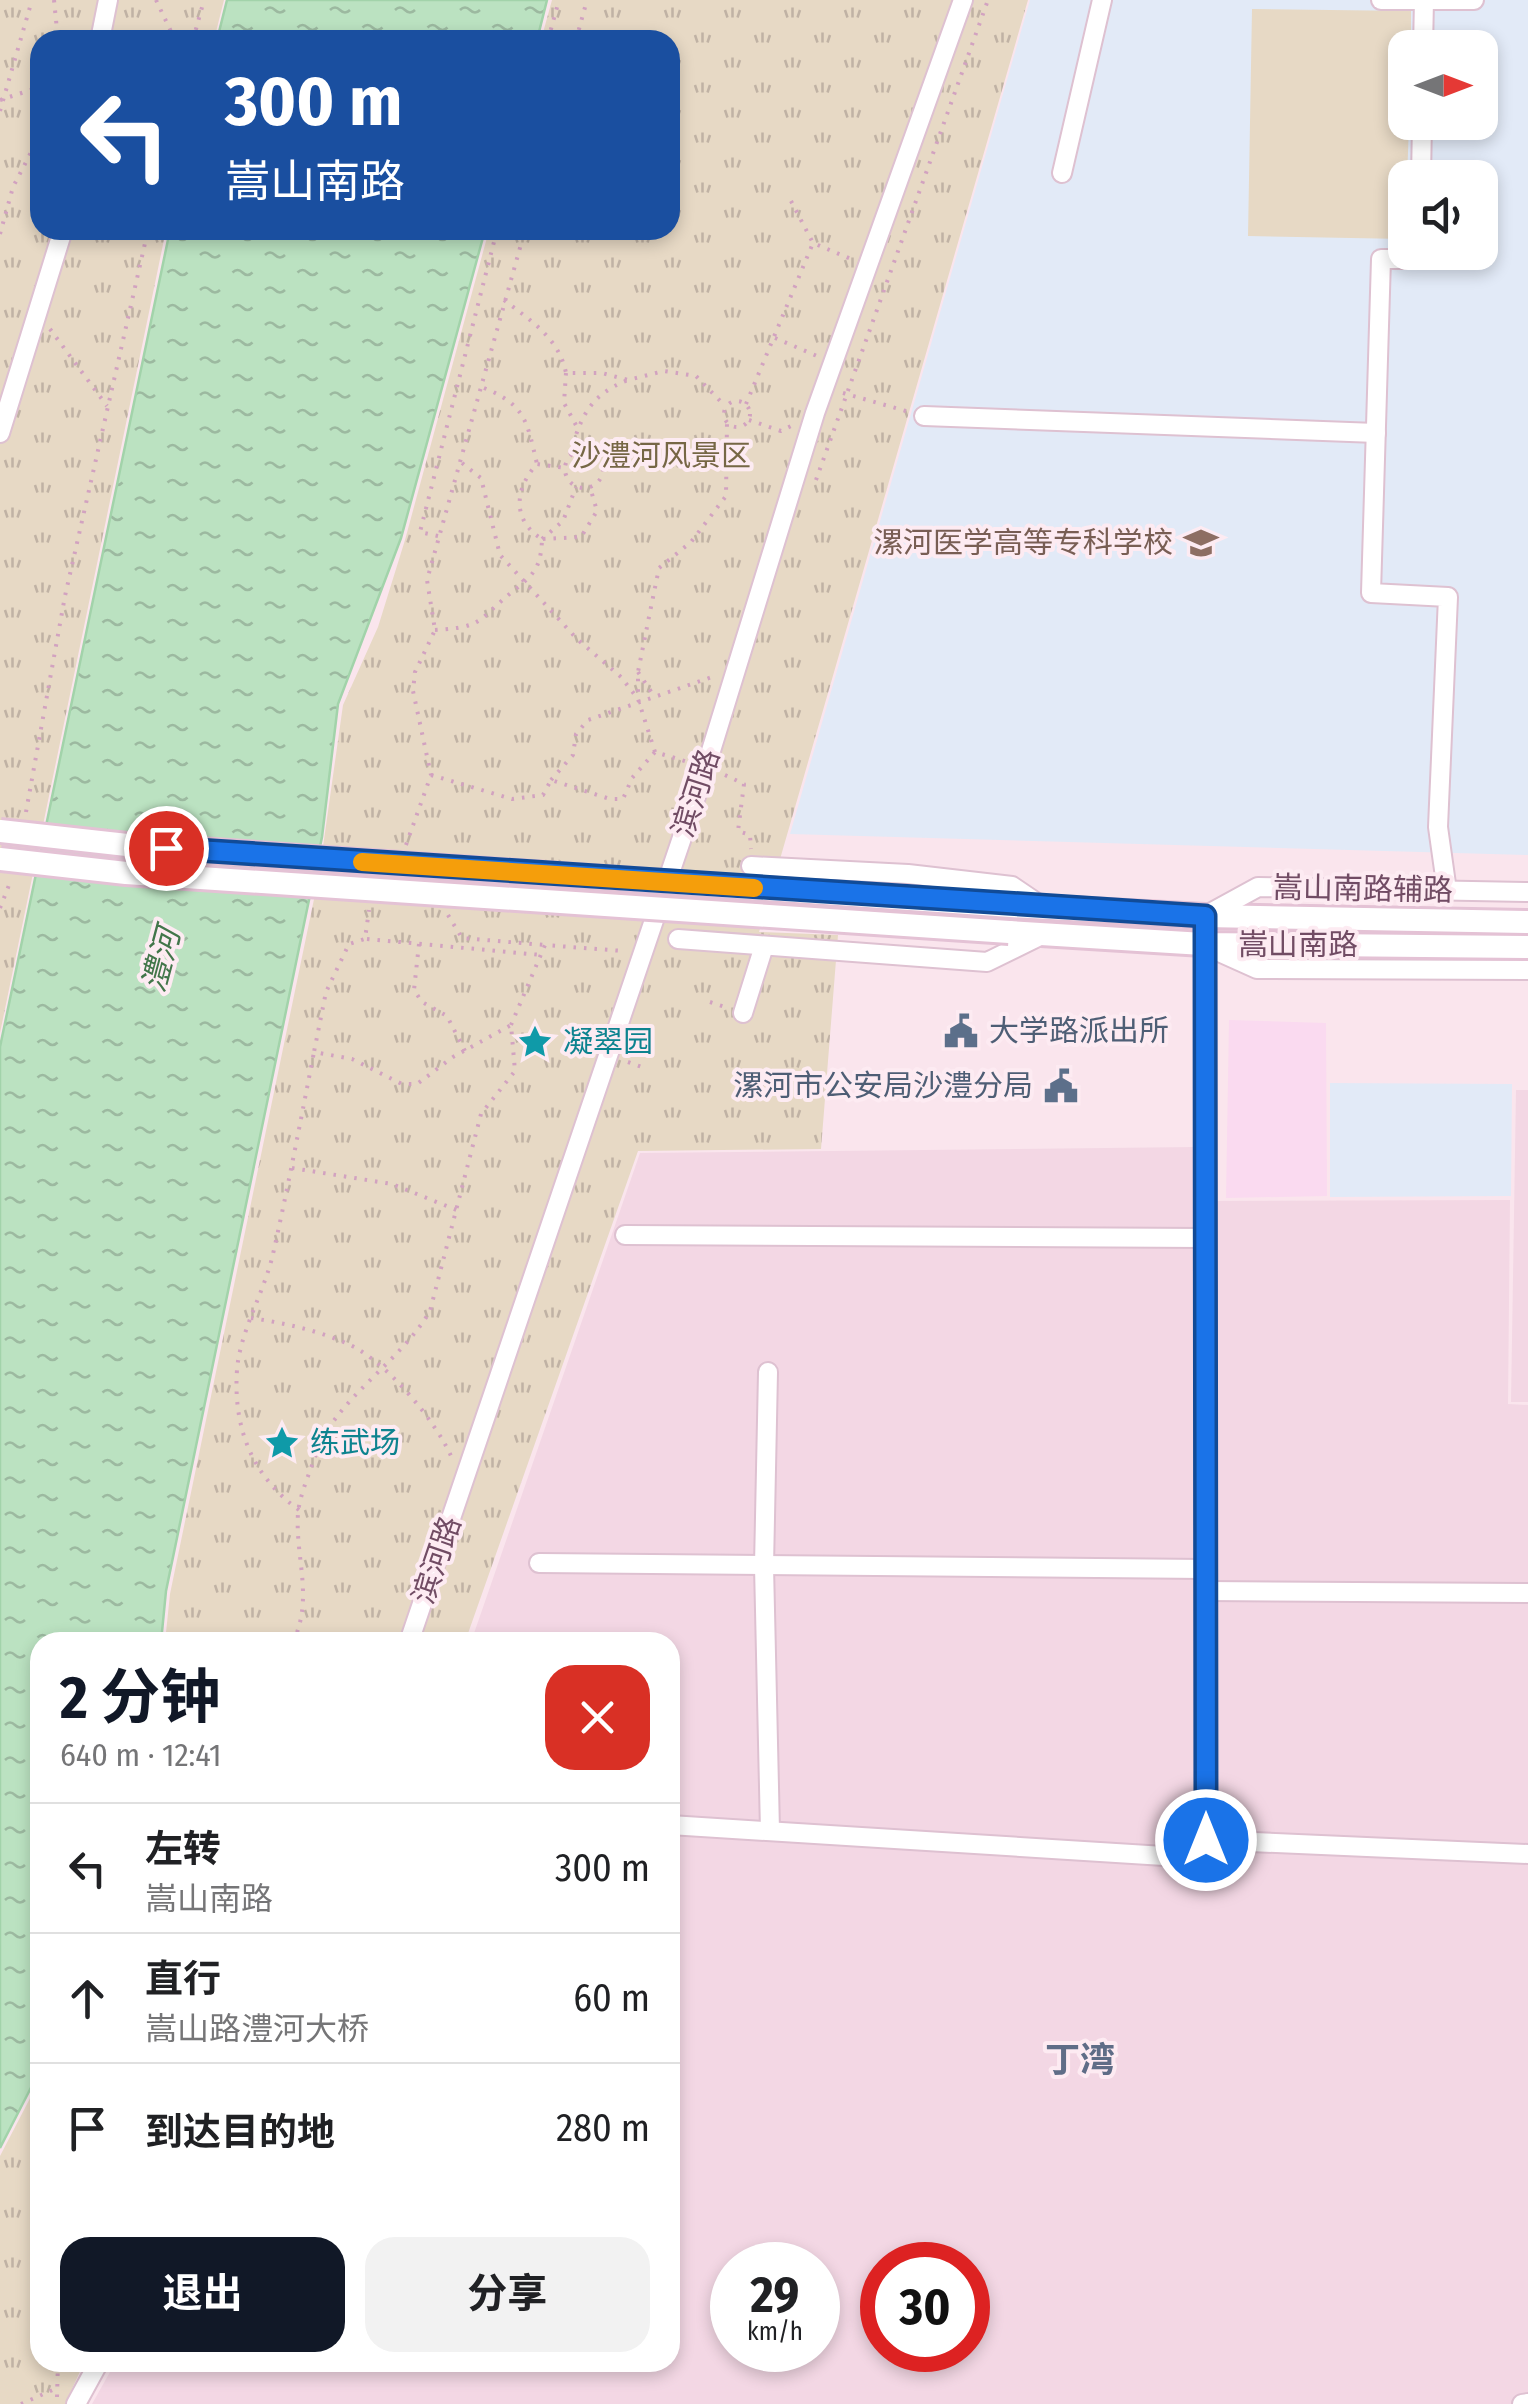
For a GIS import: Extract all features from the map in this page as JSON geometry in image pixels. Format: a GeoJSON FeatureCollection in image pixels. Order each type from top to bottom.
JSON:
{"type":"FeatureCollection","features":[{"type":"Feature","properties":{"kind":"main road","name":"嵩山南路"},"geometry":{"type":"LineString","coordinates":[[0,831],[127,846],[1011,906],[1205,916],[1528,922]]}},
{"type":"Feature","properties":{"kind":"main road","name":"嵩山南路"},"geometry":{"type":"LineString","coordinates":[[7,863],[1203,944],[1528,947]]}},
{"type":"Feature","properties":{"kind":"street"},"geometry":{"type":"LineString","coordinates":[[102,30],[108,0]]}},
{"type":"Feature","properties":{"kind":"street","name":"滨河路"},"geometry":{"type":"LineString","coordinates":[[412,1632],[706,767],[824,388],[963,0]]}},
{"type":"Feature","properties":{"kind":"street"},"geometry":{"type":"LineString","coordinates":[[1062,173],[1102,0]]}},
{"type":"Feature","properties":{"kind":"street"},"geometry":{"type":"LineString","coordinates":[[1381,0],[1474,0]]}},
{"type":"Feature","properties":{"kind":"street"},"geometry":{"type":"LineString","coordinates":[[1423,30],[1424,0]]}},
{"type":"Feature","properties":{"kind":"street"},"geometry":{"type":"LineString","coordinates":[[0,433],[60,240]]}},
{"type":"Feature","properties":{"kind":"street"},"geometry":{"type":"LineString","coordinates":[[1388,259],[1381,259],[1371,593],[1448,597],[1438,827],[1448,892]]}},
{"type":"Feature","properties":{"kind":"street"},"geometry":{"type":"LineString","coordinates":[[924,416],[1376,433]]}},
{"type":"Feature","properties":{"kind":"street"},"geometry":{"type":"LineString","coordinates":[[751,866],[908,874],[1012,886],[1045,908]]}},
{"type":"Feature","properties":{"kind":"street","name":"嵩山南路辅路"},"geometry":{"type":"LineString","coordinates":[[1205,916],[1258,888],[1528,892]]}},
{"type":"Feature","properties":{"kind":"street"},"geometry":{"type":"LineString","coordinates":[[680,1826],[1196,1858],[1206,1840],[1205,916]]}},
{"type":"Feature","properties":{"kind":"street"},"geometry":{"type":"LineString","coordinates":[[678,939],[987,962],[1042,934]]}},
{"type":"Feature","properties":{"kind":"street"},"geometry":{"type":"LineString","coordinates":[[1203,944],[1257,969],[1528,970]]}},
{"type":"Feature","properties":{"kind":"street"},"geometry":{"type":"LineString","coordinates":[[743,1014],[764,946]]}},
{"type":"Feature","properties":{"kind":"street"},"geometry":{"type":"LineString","coordinates":[[624,1235],[1205,1238]]}},
{"type":"Feature","properties":{"kind":"street"},"geometry":{"type":"LineString","coordinates":[[768,1372],[764,1566],[770,1831]]}},
{"type":"Feature","properties":{"kind":"street"},"geometry":{"type":"LineString","coordinates":[[540,1564],[1205,1570]]}},
{"type":"Feature","properties":{"kind":"street"},"geometry":{"type":"LineString","coordinates":[[1206,1591],[1528,1593]]}},
{"type":"Feature","properties":{"kind":"street"},"geometry":{"type":"LineString","coordinates":[[1206,1840],[1528,1854]]}},
{"type":"Feature","properties":{"kind":"street"},"geometry":{"type":"LineString","coordinates":[[77,2403],[94,2372]]}},
{"type":"Feature","properties":{"kind":"path"},"geometry":{"type":"LineString","coordinates":[[0,110],[32,0]]}},
{"type":"Feature","properties":{"kind":"path"},"geometry":{"type":"LineString","coordinates":[[54,0],[57,30]]}},
{"type":"Feature","properties":{"kind":"path"},"geometry":{"type":"LineString","coordinates":[[156,0],[170,30]]}},
{"type":"Feature","properties":{"kind":"path"},"geometry":{"type":"LineString","coordinates":[[196,30],[204,0]]}},
{"type":"Feature","properties":{"kind":"path"},"geometry":{"type":"LineString","coordinates":[[551,30],[559,0]]}},
{"type":"Feature","properties":{"kind":"path"},"geometry":{"type":"LineString","coordinates":[[579,30],[587,0]]}},
{"type":"Feature","properties":{"kind":"path"},"geometry":{"type":"LineString","coordinates":[[814,486],[988,0]]}},
{"type":"Feature","properties":{"kind":"path"},"geometry":{"type":"LineString","coordinates":[[2,100],[30,92]]}},
{"type":"Feature","properties":{"kind":"path"},"geometry":{"type":"LineString","coordinates":[[0,234],[13,187],[30,154]]}},
{"type":"Feature","properties":{"kind":"path"},"geometry":{"type":"LineString","coordinates":[[791,202],[814,243],[869,266]]}},
{"type":"Feature","properties":{"kind":"path"},"geometry":{"type":"LineString","coordinates":[[26,813],[64,596],[146,240]]}},
{"type":"Feature","properties":{"kind":"path"},"geometry":{"type":"LineString","coordinates":[[438,536],[420,532],[494,240]]}},
{"type":"Feature","properties":{"kind":"path"},"geometry":{"type":"LineString","coordinates":[[404,854],[407,834],[430,775],[413,691],[415,672],[434,630],[428,580],[522,240]]}},
{"type":"Feature","properties":{"kind":"path"},"geometry":{"type":"LineString","coordinates":[[749,420],[746,404],[814,243]]}},
{"type":"Feature","properties":{"kind":"path"},"geometry":{"type":"LineString","coordinates":[[504,300],[539,326],[562,353],[566,373],[564,403],[578,426]]}},
{"type":"Feature","properties":{"kind":"path"},"geometry":{"type":"LineString","coordinates":[[38,313],[109,408]]}},
{"type":"Feature","properties":{"kind":"path"},"geometry":{"type":"LineString","coordinates":[[776,338],[820,358],[832,368]]}},
{"type":"Feature","properties":{"kind":"path"},"geometry":{"type":"LineString","coordinates":[[564,468],[578,426],[600,391],[628,380],[664,370],[696,376],[725,406],[726,496],[691,542],[660,568],[638,672],[638,700]]}},
{"type":"Feature","properties":{"kind":"path"},"geometry":{"type":"LineString","coordinates":[[566,373],[602,372],[628,380]]}},
{"type":"Feature","properties":{"kind":"path"},"geometry":{"type":"LineString","coordinates":[[482,387],[508,398],[520,410],[537,464]]}},
{"type":"Feature","properties":{"kind":"path"},"geometry":{"type":"LineString","coordinates":[[824,388],[924,416]]}},
{"type":"Feature","properties":{"kind":"path"},"geometry":{"type":"LineString","coordinates":[[725,406],[737,400],[746,404]]}},
{"type":"Feature","properties":{"kind":"path"},"geometry":{"type":"LineString","coordinates":[[749,420],[781,431],[816,414]]}},
{"type":"Feature","properties":{"kind":"path"},"geometry":{"type":"LineString","coordinates":[[727,423],[738,427],[749,420]]}},
{"type":"Feature","properties":{"kind":"path"},"geometry":{"type":"LineString","coordinates":[[569,456],[586,450],[598,455],[603,474],[590,487],[576,487]]}},
{"type":"Feature","properties":{"kind":"path"},"geometry":{"type":"LineString","coordinates":[[462,462],[481,478],[500,555],[578,639],[622,677],[638,700],[656,752]]}},
{"type":"Feature","properties":{"kind":"path"},"geometry":{"type":"LineString","coordinates":[[537,464],[564,468],[576,487]]}},
{"type":"Feature","properties":{"kind":"path"},"geometry":{"type":"LineString","coordinates":[[537,464],[528,474],[517,503],[533,534],[542,539],[582,537],[598,510],[590,487]]}},
{"type":"Feature","properties":{"kind":"path"},"geometry":{"type":"LineString","coordinates":[[434,630],[476,624],[528,583],[542,557],[542,539],[563,521],[576,487]]}},
{"type":"Feature","properties":{"kind":"path"},"geometry":{"type":"LineString","coordinates":[[430,775],[526,800],[543,796],[573,754],[576,734],[588,720],[734,670]]}},
{"type":"Feature","properties":{"kind":"path"},"geometry":{"type":"LineString","coordinates":[[638,672],[653,696]]}},
{"type":"Feature","properties":{"kind":"path"},"geometry":{"type":"LineString","coordinates":[[656,752],[744,784],[738,831],[750,834],[751,866]]}},
{"type":"Feature","properties":{"kind":"path"},"geometry":{"type":"LineString","coordinates":[[551,780],[610,799],[623,798],[632,778],[656,752]]}},
{"type":"Feature","properties":{"kind":"path"},"geometry":{"type":"LineString","coordinates":[[0,908],[7,863]]}},
{"type":"Feature","properties":{"kind":"path"},"geometry":{"type":"LineString","coordinates":[[366,938],[369,910],[382,910]]}},
{"type":"Feature","properties":{"kind":"path"},"geometry":{"type":"LineString","coordinates":[[432,914],[449,916],[462,938],[642,953]]}},
{"type":"Feature","properties":{"kind":"path"},"geometry":{"type":"LineString","coordinates":[[456,947],[457,929]]}},
{"type":"Feature","properties":{"kind":"path"},"geometry":{"type":"LineString","coordinates":[[298,1510],[262,1477],[241,1421],[237,1369],[251,1318],[265,1288],[326,992],[350,944],[366,938],[541,955]]}},
{"type":"Feature","properties":{"kind":"path"},"geometry":{"type":"LineString","coordinates":[[419,944],[414,990],[422,1002],[448,1016],[465,1051]]}},
{"type":"Feature","properties":{"kind":"path"},"geometry":{"type":"LineString","coordinates":[[298,1632],[306,1581],[298,1510],[326,1428],[384,1372],[414,1338],[430,1311],[482,1114],[515,1072],[511,1026],[545,945]]}},
{"type":"Feature","properties":{"kind":"path"},"geometry":{"type":"LineString","coordinates":[[314,1052],[352,1059],[402,1084],[417,1084],[511,1026]]}},
{"type":"Feature","properties":{"kind":"path"},"geometry":{"type":"LineString","coordinates":[[292,1168],[392,1184],[459,1211]]}},
{"type":"Feature","properties":{"kind":"path"},"geometry":{"type":"LineString","coordinates":[[251,1318],[290,1324],[352,1345],[437,1424],[463,1483]]}},
{"type":"Feature","properties":{"kind":"path"},"geometry":{"type":"LineString","coordinates":[[55,2388],[57,2372]]}},
{"type":"Feature","properties":{"kind":"path"},"geometry":{"type":"LineString","coordinates":[[55,2388],[77,2403]]}},
{"type":"Feature","properties":{"kind":"path"},"geometry":{"type":"LineString","coordinates":[[22,2404],[55,2388]]}},
{"type":"Feature","properties":{"kind":"shaded area","name":"漯河医学高等专科学校"},"geometry":{"type":"Polygon","coordinates":[[[1030,0],[1528,0],[1528,855],[790,834],[1030,0]]]}},
{"type":"Feature","properties":{"kind":"shaded area"},"geometry":{"type":"Polygon","coordinates":[[[1229,1020],[1326,1023],[1327,1196],[1226,1198],[1229,1020]]]}},
{"type":"Feature","properties":{"kind":"shaded area"},"geometry":{"type":"Polygon","coordinates":[[[1330,1083],[1512,1084],[1511,1196],[1330,1197],[1330,1083]]]}},
{"type":"Feature","properties":{"kind":"shaded area"},"geometry":{"type":"Polygon","coordinates":[[[1516,1090],[1528,1090],[1528,1402],[1511,1402],[1516,1090]]]}},
{"type":"Feature","properties":{"kind":"shaded area"},"geometry":{"type":"Polygon","coordinates":[[[1195,1147],[1196,1201],[1510,1200],[1508,1404],[1528,1405],[1528,2404],[92,2404],[110,2372],[680,2372],[680,1632],[474,1632],[640,1153],[1195,1147]]]}},
{"type":"Feature","properties":{"kind":"green space"},"geometry":{"type":"Polygon","coordinates":[[[0,0],[224,0],[216,30],[30,30],[30,240],[164,240],[0,1033],[0,0]]]}},
{"type":"Feature","properties":{"kind":"green space","name":"沙澧河风景区"},"geometry":{"type":"Polygon","coordinates":[[[552,0],[1028,0],[759,932],[838,935],[821,1149],[638,1151],[469,1632],[166,1632],[170,1594],[319,875],[343,705],[378,627],[405,540],[486,240],[680,240],[680,30],[544,30],[552,0]]]}},
{"type":"Feature","properties":{"kind":"green space"},"geometry":{"type":"Polygon","coordinates":[[[1252,9],[1411,11],[1411,30],[1388,30],[1388,140],[1408,140],[1408,160],[1388,160],[1388,239],[1248,236],[1252,9]]]}},
{"type":"Feature","properties":{"kind":"green space"},"geometry":{"type":"Polygon","coordinates":[[[30,2098],[30,2372],[80,2372],[65,2404],[0,2404],[0,2156],[30,2098]]]}},
{"type":"Feature","properties":{"kind":"water"},"geometry":{"type":"Polygon","coordinates":[[[227,0],[547,0],[540,30],[220,30],[227,0]]]}},
{"type":"Feature","properties":{"kind":"water","name":"澧河"},"geometry":{"type":"Polygon","coordinates":[[[168,240],[482,240],[401,538],[338,704],[322,837],[166,1591],[162,1632],[30,1632],[30,2090],[0,2148],[0,1047],[168,240]]]}},
{"type":"Feature","properties":{"kind":"slow traffic"},"geometry":{"type":"LineString","coordinates":[[362,862],[754,888]]}},
{"type":"Feature","properties":{"kind":"place","name":"漯河医学高等专科学校"},"geometry":{"type":"Point","coordinates":[1201,543]}},
{"type":"Feature","properties":{"kind":"place","name":"大学路派出所"},"geometry":{"type":"Point","coordinates":[961,1031]}},
{"type":"Feature","properties":{"kind":"place","name":"凝翠园"},"geometry":{"type":"Point","coordinates":[535,1042]}},
{"type":"Feature","properties":{"kind":"place","name":"漯河市公安局沙澧分局"},"geometry":{"type":"Point","coordinates":[1061,1086]}},
{"type":"Feature","properties":{"kind":"place","name":"练武场"},"geometry":{"type":"Point","coordinates":[282,1443]}},
{"type":"Feature","properties":{"kind":"district","name":"丁湾"},"geometry":{"type":"Point","coordinates":[1080,2060]}},
{"type":"Feature","properties":{"kind":"route"},"geometry":{"type":"LineString","coordinates":[[166,848],[1205,916],[1206,1840]]}}]}
